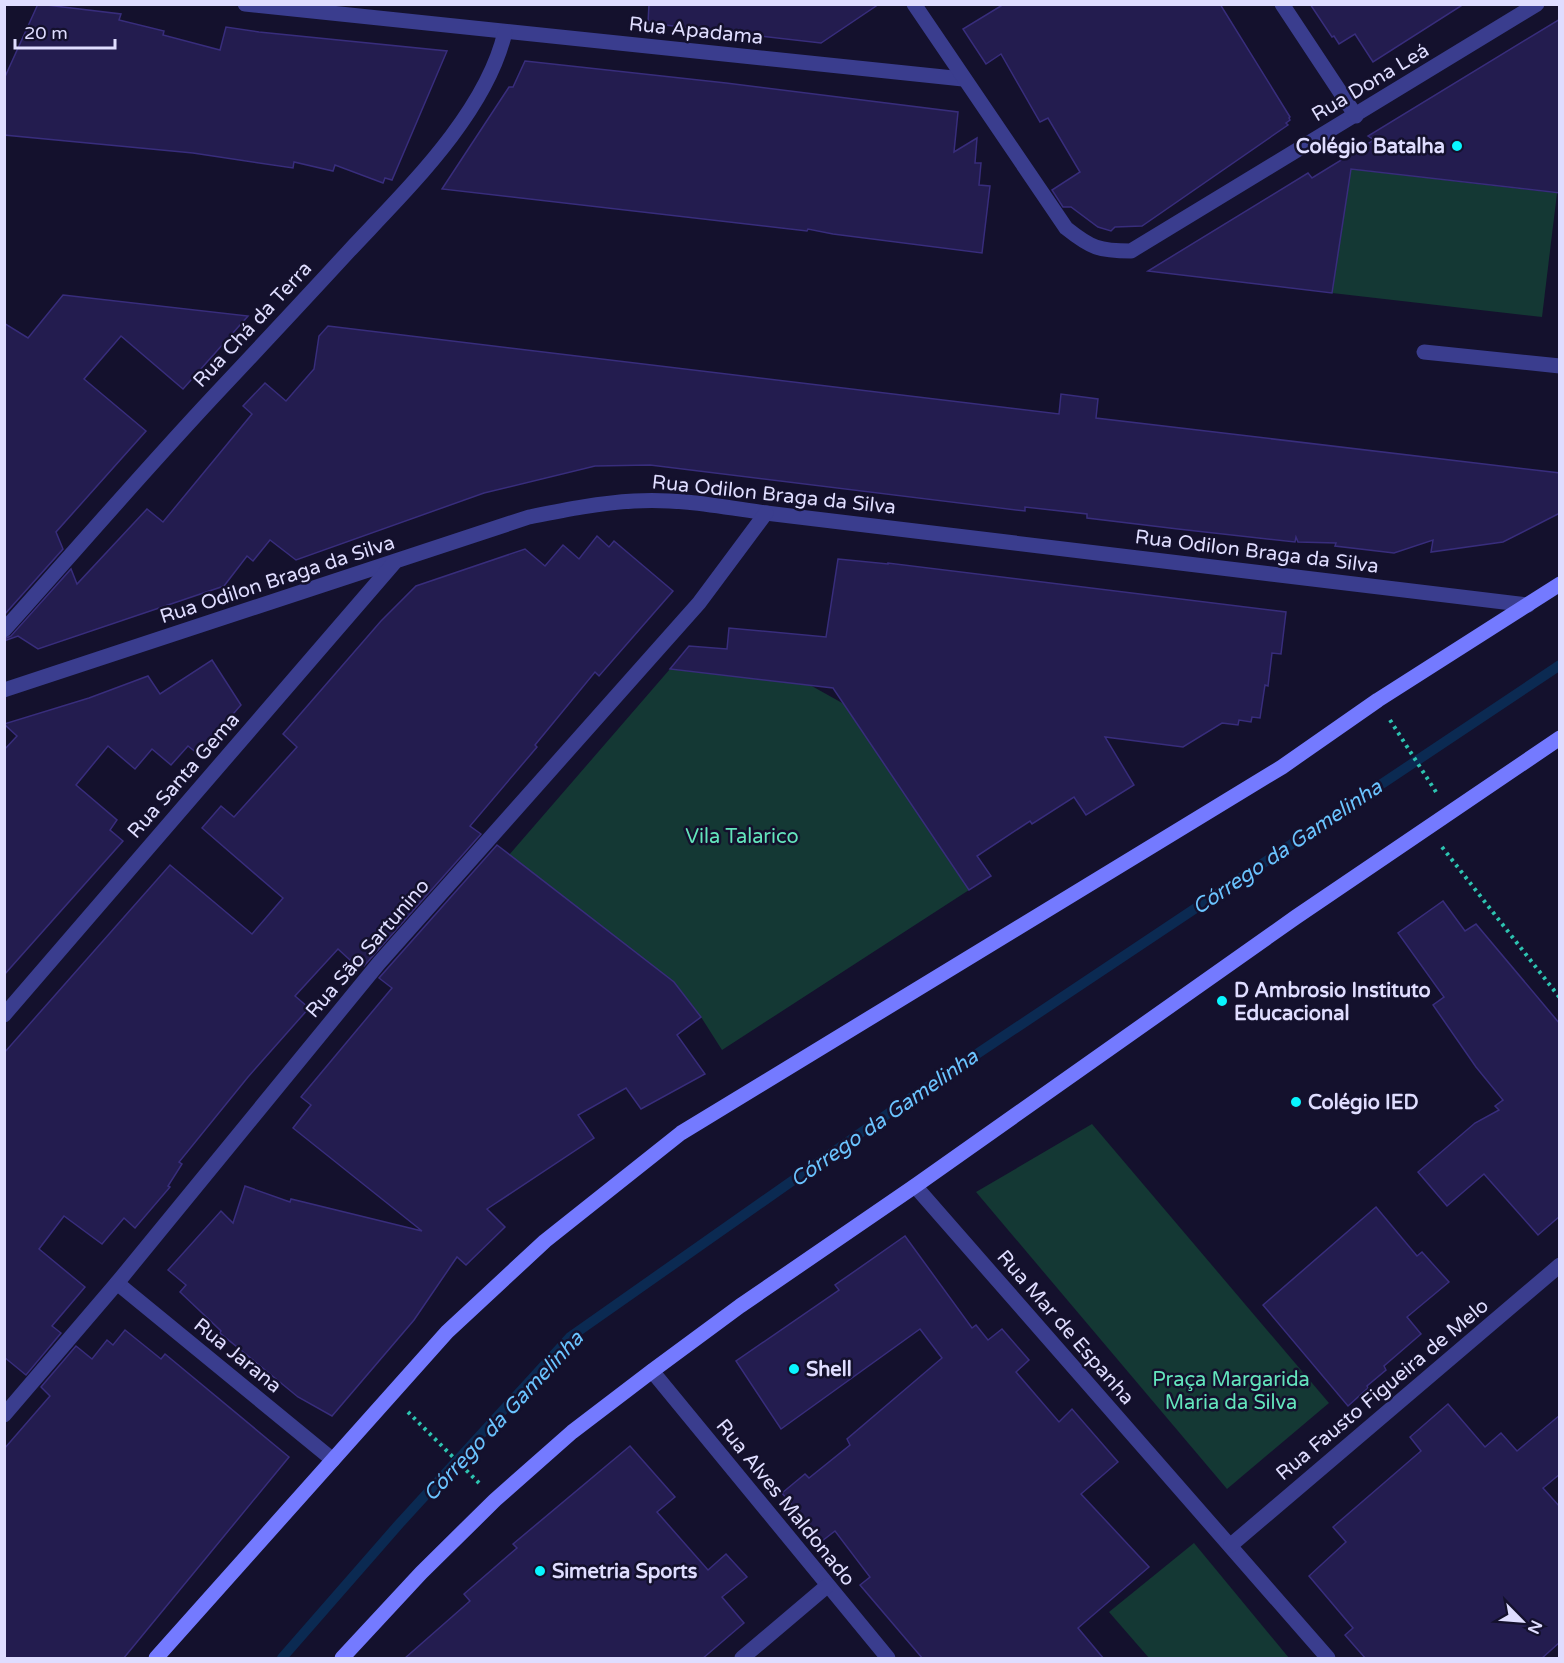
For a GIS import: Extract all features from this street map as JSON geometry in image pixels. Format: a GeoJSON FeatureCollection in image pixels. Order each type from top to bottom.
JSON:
{"type":"FeatureCollection","features":[{"type":"Feature","properties":{"kind":"main road"},"geometry":{"type":"LineString","coordinates":[[156,1659],[447,1332],[544,1240],[681,1133],[1282,767],[1378,700],[1560,584]]}},
{"type":"Feature","properties":{"kind":"main road"},"geometry":{"type":"LineString","coordinates":[[342,1659],[421,1573],[495,1500],[572,1432],[652,1371],[740,1306],[915,1186],[1257,944],[1560,738]]}},
{"type":"Feature","properties":{"kind":"street","name":"Rua Apadama"},"geometry":{"type":"LineString","coordinates":[[245,4],[963,79]]}},
{"type":"Feature","properties":{"kind":"street"},"geometry":{"type":"LineString","coordinates":[[914,4],[963,79]]}},
{"type":"Feature","properties":{"kind":"street"},"geometry":{"type":"LineString","coordinates":[[1282,4],[1356,116]]}},
{"type":"Feature","properties":{"kind":"street","name":"Rua Dona Leá"},"geometry":{"type":"LineString","coordinates":[[963,79],[1066,228],[1085,243],[1106,250],[1131,251],[1537,4]]}},
{"type":"Feature","properties":{"kind":"street","name":"Rua Chá da Terra"},"geometry":{"type":"LineString","coordinates":[[4,630],[181,431],[400,197],[453,134],[490,77],[500,56],[505,32]]}},
{"type":"Feature","properties":{"kind":"street"},"geometry":{"type":"LineString","coordinates":[[1424,352],[1560,366]]}},
{"type":"Feature","properties":{"kind":"street","name":"Rua Odilon Braga da Silva"},"geometry":{"type":"LineString","coordinates":[[4,690],[529,517],[581,507],[635,501],[694,503],[1528,605]]}},
{"type":"Feature","properties":{"kind":"street","name":"Rua São Sartunino"},"geometry":{"type":"LineString","coordinates":[[4,1415],[117,1283],[379,963],[699,603],[766,513]]}},
{"type":"Feature","properties":{"kind":"street","name":"Rua Santa Gema"},"geometry":{"type":"LineString","coordinates":[[4,1015],[394,563]]}},
{"type":"Feature","properties":{"kind":"street","name":"Rua Mar de Espanha"},"geometry":{"type":"LineString","coordinates":[[915,1186],[1231,1545],[1328,1659]]}},
{"type":"Feature","properties":{"kind":"street","name":"Rua Fausto Figueira de Melo"},"geometry":{"type":"LineString","coordinates":[[1231,1545],[1560,1264]]}},
{"type":"Feature","properties":{"kind":"street","name":"Rua Jarana"},"geometry":{"type":"LineString","coordinates":[[117,1283],[333,1460]]}},
{"type":"Feature","properties":{"kind":"street","name":"Rua Alves Maldonado"},"geometry":{"type":"LineString","coordinates":[[652,1371],[888,1659]]}},
{"type":"Feature","properties":{"kind":"street"},"geometry":{"type":"LineString","coordinates":[[742,1659],[827,1586]]}},
{"type":"Feature","properties":{"kind":"path"},"geometry":{"type":"LineString","coordinates":[[1384,710],[1442,801]]}},
{"type":"Feature","properties":{"kind":"path"},"geometry":{"type":"LineString","coordinates":[[1427,829],[1560,998]]}},
{"type":"Feature","properties":{"kind":"path"},"geometry":{"type":"LineString","coordinates":[[421,1426],[479,1483]]}},
{"type":"Feature","properties":{"kind":"green space"},"geometry":{"type":"Polygon","coordinates":[[[1351,169],[1557,193],[1542,317],[1332,293],[1351,169]]]}},
{"type":"Feature","properties":{"kind":"green space","name":"Vila Talarico"},"geometry":{"type":"Polygon","coordinates":[[[670,669],[810,685],[844,704],[969,890],[722,1050],[701,1017],[674,982],[509,855],[670,669]]]}},
{"type":"Feature","properties":{"kind":"green space","name":"Praça Margarida Maria da Silva"},"geometry":{"type":"Polygon","coordinates":[[[1092,1124],[1329,1403],[1227,1489],[976,1192],[1092,1124]]]}},
{"type":"Feature","properties":{"kind":"green space"},"geometry":{"type":"Polygon","coordinates":[[[1194,1543],[1289,1658],[1149,1658],[1109,1612],[1194,1543]]]}},
{"type":"Feature","properties":{"kind":"building"},"geometry":{"type":"Polygon","coordinates":[[[38,4],[121,14],[119,20],[164,31],[163,35],[220,50],[226,27],[447,51],[392,180],[385,178],[383,183],[335,165],[333,171],[294,162],[293,168],[193,153],[4,135],[4,79],[38,4]]]}},
{"type":"Feature","properties":{"kind":"building"},"geometry":{"type":"Polygon","coordinates":[[[649,4],[879,4],[821,43],[648,23],[649,4]]]}},
{"type":"Feature","properties":{"kind":"building"},"geometry":{"type":"Polygon","coordinates":[[[1004,4],[1220,4],[1290,117],[1286,123],[1288,125],[1142,226],[1115,227],[1111,231],[1098,227],[1071,207],[1063,207],[1052,190],[1080,172],[1048,118],[1040,122],[1001,54],[986,64],[963,29],[1004,4]]]}},
{"type":"Feature","properties":{"kind":"building"},"geometry":{"type":"Polygon","coordinates":[[[1310,4],[1464,4],[1373,62],[1355,34],[1339,44],[1310,4]]]}},
{"type":"Feature","properties":{"kind":"building"},"geometry":{"type":"Polygon","coordinates":[[[1560,19],[1560,193],[1351,169],[1332,293],[1148,271],[1308,173],[1312,178],[1374,140],[1368,136],[1560,19]]]}},
{"type":"Feature","properties":{"kind":"building"},"geometry":{"type":"Polygon","coordinates":[[[525,61],[958,112],[954,152],[977,138],[975,163],[981,163],[979,185],[990,186],[982,253],[808,229],[807,231],[442,189],[509,87],[513,87],[525,61]]]}},
{"type":"Feature","properties":{"kind":"building"},"geometry":{"type":"Polygon","coordinates":[[[63,295],[248,316],[183,389],[121,336],[84,379],[146,431],[56,532],[63,549],[4,615],[4,323],[28,338],[63,295]]]}},
{"type":"Feature","properties":{"kind":"building"},"geometry":{"type":"Polygon","coordinates":[[[328,326],[1059,414],[1061,394],[1098,399],[1096,418],[1560,473],[1560,513],[1503,542],[1431,552],[1433,540],[1394,553],[1335,546],[1336,543],[1298,542],[1296,537],[1295,542],[1178,529],[1087,518],[1087,514],[1025,507],[1025,511],[650,465],[595,466],[484,493],[296,560],[270,540],[253,561],[247,556],[224,586],[38,649],[18,636],[4,641],[71,569],[77,584],[147,509],[163,522],[252,414],[243,406],[265,383],[286,401],[314,369],[319,336],[328,326]]]}},
{"type":"Feature","properties":{"kind":"building"},"geometry":{"type":"Polygon","coordinates":[[[597,536],[609,547],[614,541],[673,591],[599,676],[595,672],[535,745],[537,747],[470,826],[481,834],[364,966],[352,958],[350,960],[338,949],[295,996],[309,1008],[248,1077],[179,1162],[182,1164],[168,1186],[170,1187],[135,1228],[124,1218],[102,1244],[64,1216],[39,1249],[85,1287],[52,1326],[61,1333],[26,1375],[4,1357],[4,1053],[170,865],[252,934],[283,898],[202,828],[221,806],[234,817],[297,747],[283,734],[381,621],[416,586],[525,549],[545,566],[563,545],[579,559],[597,536]]]}},
{"type":"Feature","properties":{"kind":"building"},"geometry":{"type":"Polygon","coordinates":[[[838,559],[888,563],[1286,612],[1281,654],[1272,653],[1268,686],[1265,685],[1260,718],[1252,717],[1251,722],[1239,720],[1238,725],[1222,723],[1183,747],[1105,737],[1134,785],[1086,815],[1074,797],[1032,824],[1030,821],[977,856],[991,876],[969,890],[833,688],[670,669],[689,646],[727,649],[729,628],[826,637],[838,559]]]}},
{"type":"Feature","properties":{"kind":"building"},"geometry":{"type":"Polygon","coordinates":[[[212,660],[241,705],[198,754],[188,746],[171,765],[152,749],[135,769],[108,746],[76,785],[117,820],[110,830],[123,841],[4,975],[4,750],[17,736],[4,724],[89,698],[148,676],[160,694],[212,660]]]}},
{"type":"Feature","properties":{"kind":"building"},"geometry":{"type":"Polygon","coordinates":[[[497,845],[674,982],[701,1017],[677,1035],[705,1074],[641,1109],[626,1088],[578,1115],[594,1138],[487,1209],[505,1227],[466,1265],[457,1257],[414,1320],[332,1416],[298,1397],[220,1333],[221,1331],[180,1292],[186,1285],[168,1270],[221,1211],[233,1223],[245,1186],[290,1202],[291,1199],[422,1231],[293,1128],[311,1105],[301,1097],[392,988],[379,978],[497,845]]]}},
{"type":"Feature","properties":{"kind":"building"},"geometry":{"type":"Polygon","coordinates":[[[1443,901],[1465,931],[1476,924],[1560,1024],[1560,1216],[1538,1235],[1484,1174],[1447,1206],[1418,1172],[1475,1123],[1499,1110],[1495,1106],[1503,1100],[1476,1067],[1433,1005],[1444,997],[1398,933],[1443,901]]]}},
{"type":"Feature","properties":{"kind":"building"},"geometry":{"type":"Polygon","coordinates":[[[1376,1207],[1417,1256],[1422,1252],[1449,1282],[1407,1317],[1421,1334],[1384,1366],[1386,1370],[1348,1406],[1263,1305],[1376,1207]]]}},
{"type":"Feature","properties":{"kind":"building"},"geometry":{"type":"Polygon","coordinates":[[[905,1236],[972,1328],[976,1325],[988,1340],[1002,1329],[1029,1360],[1016,1372],[1059,1422],[1072,1409],[1118,1462],[1081,1494],[1149,1567],[1078,1628],[1104,1659],[923,1659],[860,1585],[870,1577],[835,1531],[822,1541],[782,1493],[805,1474],[809,1478],[850,1445],[847,1439],[942,1358],[920,1329],[781,1429],[736,1361],[839,1290],[835,1285],[905,1236]]]}},
{"type":"Feature","properties":{"kind":"building"},"geometry":{"type":"Polygon","coordinates":[[[125,1330],[161,1359],[165,1354],[289,1457],[123,1659],[4,1659],[4,1449],[50,1396],[41,1387],[76,1346],[92,1359],[107,1340],[113,1345],[125,1330]]]}},
{"type":"Feature","properties":{"kind":"building"},"geometry":{"type":"Polygon","coordinates":[[[1448,1404],[1485,1447],[1501,1433],[1517,1451],[1560,1415],[1560,1474],[1543,1488],[1560,1507],[1560,1642],[1541,1659],[1366,1659],[1345,1635],[1353,1628],[1309,1576],[1346,1542],[1333,1527],[1421,1451],[1410,1437],[1448,1404]]]}},
{"type":"Feature","properties":{"kind":"building"},"geometry":{"type":"Polygon","coordinates":[[[630,1446],[675,1497],[657,1512],[708,1570],[726,1554],[747,1577],[722,1597],[744,1623],[702,1659],[404,1659],[470,1601],[464,1594],[517,1548],[513,1544],[630,1446]]]}},
{"type":"Feature","properties":{"kind":"waterway","name":"Córrego da Gamelinha"},"geometry":{"type":"LineString","coordinates":[[282,1658],[400,1523],[570,1337],[896,1108],[1560,665]]}},
{"type":"Feature","properties":{"kind":"place","name":"Colégio Batalha"},"geometry":{"type":"Point","coordinates":[1457,146]}},
{"type":"Feature","properties":{"kind":"place","name":"D Ambrosio Instituto Educacional"},"geometry":{"type":"Point","coordinates":[1222,1001]}},
{"type":"Feature","properties":{"kind":"place","name":"Colégio IED"},"geometry":{"type":"Point","coordinates":[1296,1102]}},
{"type":"Feature","properties":{"kind":"place","name":"Shell"},"geometry":{"type":"Point","coordinates":[794,1369]}},
{"type":"Feature","properties":{"kind":"place","name":"Simetria Sports"},"geometry":{"type":"Point","coordinates":[540,1571]}}]}
